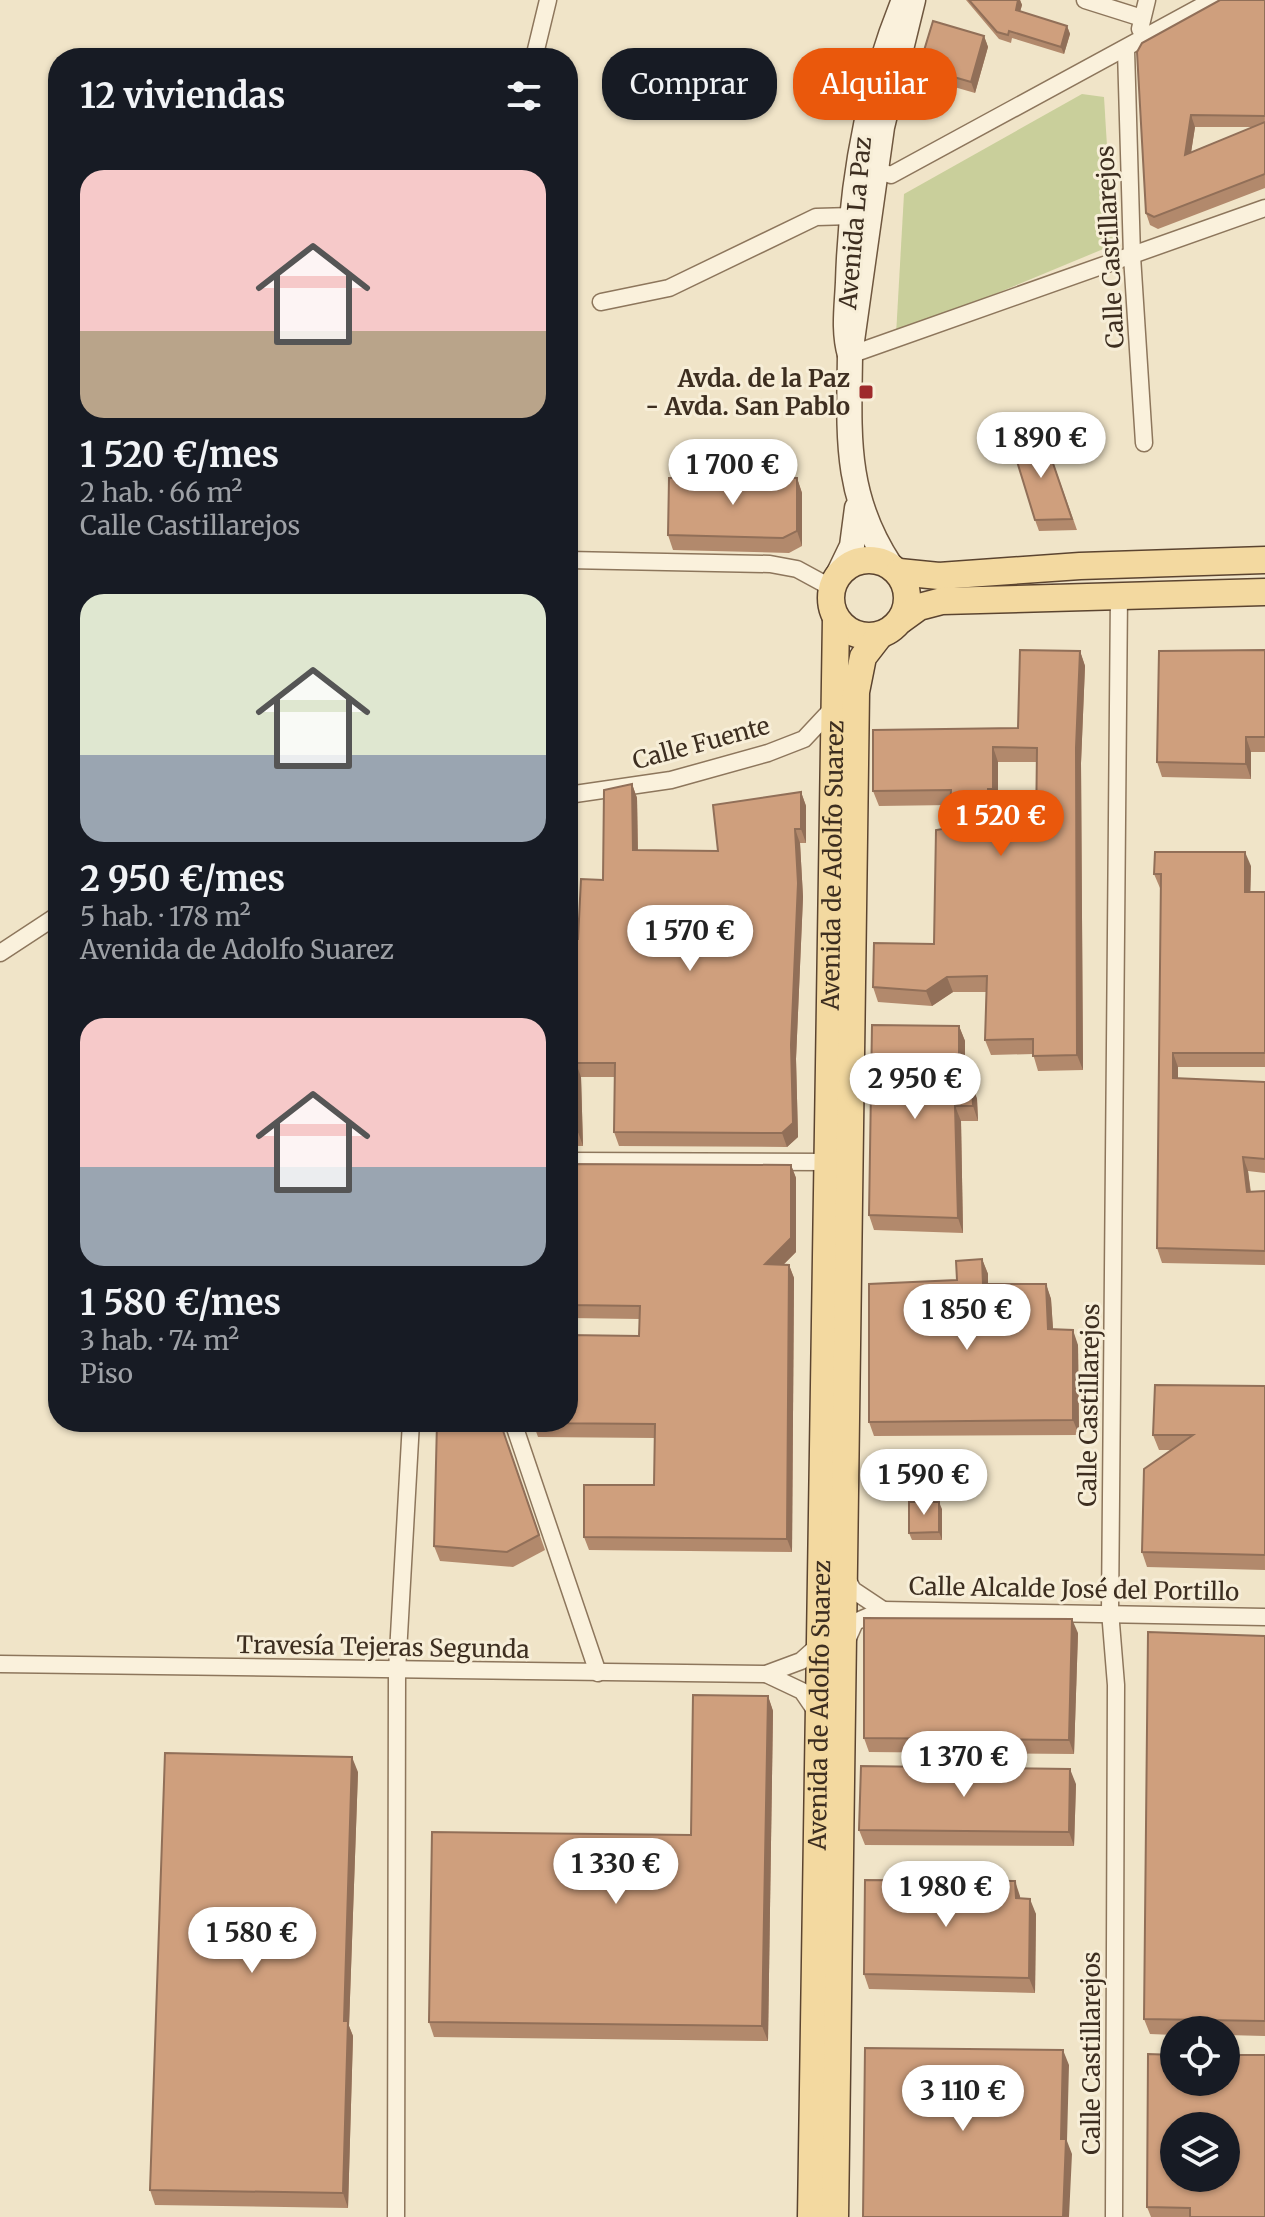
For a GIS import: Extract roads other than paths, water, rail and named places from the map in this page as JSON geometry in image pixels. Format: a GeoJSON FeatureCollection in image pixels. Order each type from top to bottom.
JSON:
{"type":"FeatureCollection","features":[{"type":"Feature","properties":{"kind":"main road","name":"Avenida La Paz"},"geometry":{"type":"LineString","coordinates":[[850,355],[845,339],[852,216],[869,107],[904,0]]}},
{"type":"Feature","properties":{"kind":"main road","name":"Avenida La Paz"},"geometry":{"type":"LineString","coordinates":[[835,582],[855,535],[856,493],[849,442],[850,355],[863,285],[876,162],[913,0]]}},
{"type":"Feature","properties":{"kind":"main road","name":"Avenida La Paz"},"geometry":{"type":"LineString","coordinates":[[856,493],[870,533],[895,569]]}},
{"type":"Feature","properties":{"kind":"main road"},"geometry":{"type":"LineString","coordinates":[[1265,560],[1080,566],[939,576],[895,569],[880,560],[856,561],[835,582],[831,599],[836,618],[855,634],[891,627],[933,602],[1119,593],[1265,592]]}},
{"type":"Feature","properties":{"kind":"main road"},"geometry":{"type":"LineString","coordinates":[[891,627],[908,590],[895,569]]}},
{"type":"Feature","properties":{"kind":"main road","name":"Avenida de Adolfo Suarez"},"geometry":{"type":"LineString","coordinates":[[835,2217],[827,1162],[836,618]]}},
{"type":"Feature","properties":{"kind":"main road","name":"Avenida de Adolfo Suarez"},"geometry":{"type":"LineString","coordinates":[[811,2217],[818,1715],[845,1573],[856,692],[863,657],[891,627]]}},
{"type":"Feature","properties":{"kind":"street"},"geometry":{"type":"LineString","coordinates":[[536,48],[548,0]]}},
{"type":"Feature","properties":{"kind":"street"},"geometry":{"type":"LineString","coordinates":[[1085,0],[1142,18]]}},
{"type":"Feature","properties":{"kind":"street","name":"Calle Castillarejos"},"geometry":{"type":"LineString","coordinates":[[1144,443],[1132,256],[1131,46],[1147,0]]}},
{"type":"Feature","properties":{"kind":"street"},"geometry":{"type":"LineString","coordinates":[[876,162],[882,172],[891,175],[1213,0]]}},
{"type":"Feature","properties":{"kind":"street"},"geometry":{"type":"LineString","coordinates":[[850,355],[1265,208]]}},
{"type":"Feature","properties":{"kind":"street"},"geometry":{"type":"LineString","coordinates":[[601,302],[669,288],[816,217],[852,216]]}},
{"type":"Feature","properties":{"kind":"street"},"geometry":{"type":"LineString","coordinates":[[578,560],[770,564],[835,582]]}},
{"type":"Feature","properties":{"kind":"street","name":"Calle Castillarejos"},"geometry":{"type":"LineString","coordinates":[[1114,2217],[1116,1685],[1110,1611],[1119,593]]}},
{"type":"Feature","properties":{"kind":"street","name":"Calle Fuente"},"geometry":{"type":"LineString","coordinates":[[578,794],[671,780],[768,753],[804,739],[833,708]]}},
{"type":"Feature","properties":{"kind":"street"},"geometry":{"type":"LineString","coordinates":[[0,953],[48,922]]}},
{"type":"Feature","properties":{"kind":"street"},"geometry":{"type":"LineString","coordinates":[[578,1161],[827,1162]]}},
{"type":"Feature","properties":{"kind":"street"},"geometry":{"type":"LineString","coordinates":[[396,2217],[397,1671],[410,1432]]}},
{"type":"Feature","properties":{"kind":"street"},"geometry":{"type":"LineString","coordinates":[[516,1432],[598,1673]]}},
{"type":"Feature","properties":{"kind":"street"},"geometry":{"type":"LineString","coordinates":[[845,1573],[853,1590],[883,1610]]}},
{"type":"Feature","properties":{"kind":"street"},"geometry":{"type":"LineString","coordinates":[[766,1674],[832,1650],[855,1622],[883,1610]]}},
{"type":"Feature","properties":{"kind":"street","name":"Calle Alcalde José del Portillo"},"geometry":{"type":"LineString","coordinates":[[883,1610],[1110,1611],[1265,1617]]}},
{"type":"Feature","properties":{"kind":"street","name":"Travesía Tejeras Segunda"},"geometry":{"type":"LineString","coordinates":[[0,1664],[766,1674]]}},
{"type":"Feature","properties":{"kind":"street"},"geometry":{"type":"LineString","coordinates":[[766,1674],[802,1691],[818,1715]]}},
{"type":"Feature","properties":{"kind":"place","name":"Avda. de la Paz - Avda. San Pablo"},"geometry":{"type":"Point","coordinates":[866,392]}}]}
